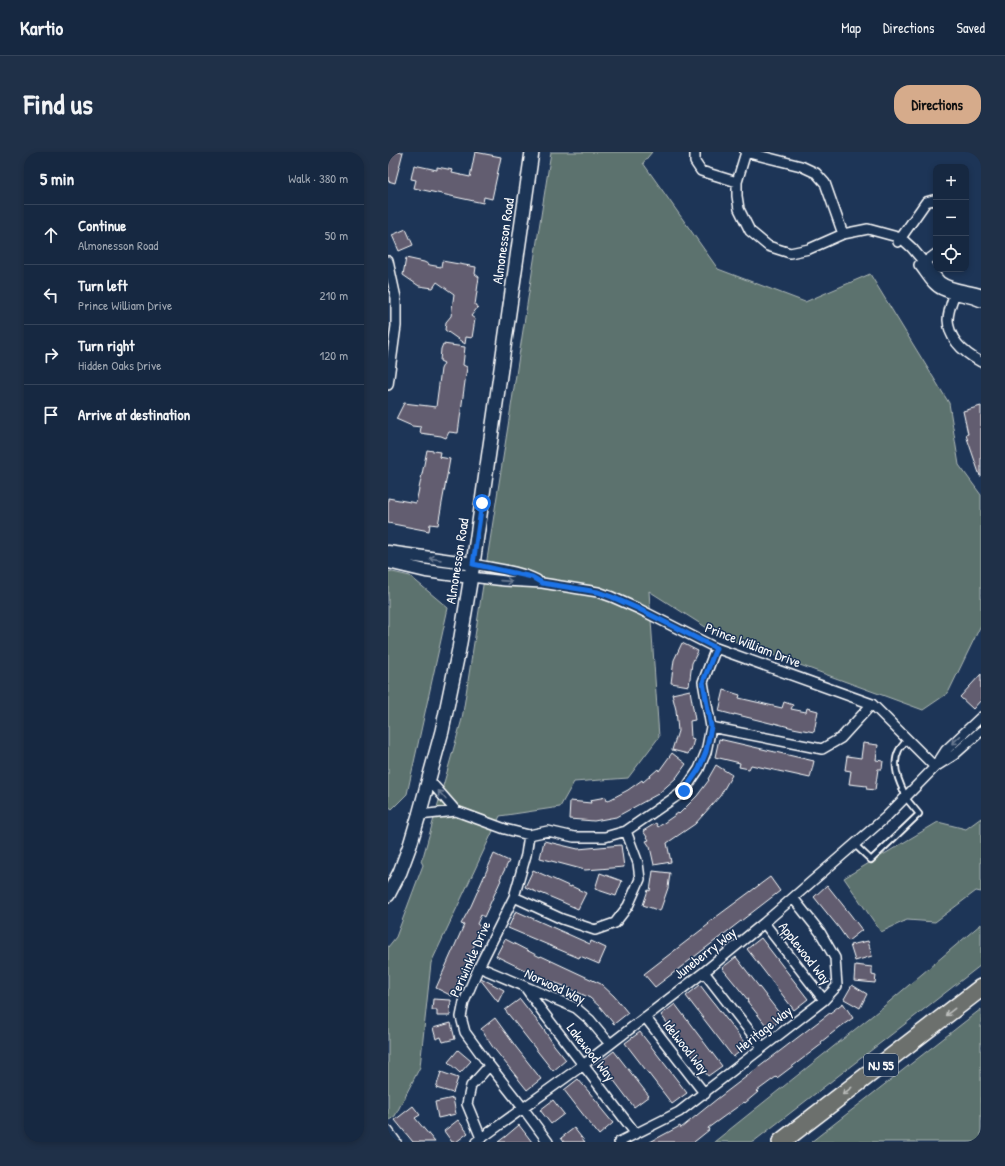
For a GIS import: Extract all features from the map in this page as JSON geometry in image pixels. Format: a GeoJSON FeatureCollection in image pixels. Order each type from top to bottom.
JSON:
{"type":"FeatureCollection","features":[{"type":"Feature","properties":{"kind":"highway","name":"NJ 55"},"geometry":{"type":"LineString","coordinates":[[780,1142],[981,988]]}},
{"type":"Feature","properties":{"kind":"main road","name":"Almonesson Road"},"geometry":{"type":"LineString","coordinates":[[388,895],[400,872],[419,815],[442,731],[459,649],[473,564],[532,152]]}},
{"type":"Feature","properties":{"kind":"street"},"geometry":{"type":"LineString","coordinates":[[695,152],[695,162],[701,171],[737,182]]}},
{"type":"Feature","properties":{"kind":"street"},"geometry":{"type":"LineString","coordinates":[[843,234],[825,183],[816,173],[801,166],[745,152],[737,182],[739,209],[750,231],[768,246],[790,253],[809,249],[843,234],[868,229],[887,233],[912,248],[922,264],[945,285],[981,302]]}},
{"type":"Feature","properties":{"kind":"street"},"geometry":{"type":"LineString","coordinates":[[900,240],[926,202],[933,200]]}},
{"type":"Feature","properties":{"kind":"street"},"geometry":{"type":"LineString","coordinates":[[922,264],[933,256]]}},
{"type":"Feature","properties":{"kind":"street"},"geometry":{"type":"LineString","coordinates":[[388,261],[396,298],[396,326],[388,386]]}},
{"type":"Feature","properties":{"kind":"street"},"geometry":{"type":"LineString","coordinates":[[956,291],[971,291],[981,294]]}},
{"type":"Feature","properties":{"kind":"street"},"geometry":{"type":"LineString","coordinates":[[956,291],[948,319],[951,332],[959,347],[981,362]]}},
{"type":"Feature","properties":{"kind":"street"},"geometry":{"type":"LineString","coordinates":[[388,552],[473,564]]}},
{"type":"Feature","properties":{"kind":"street"},"geometry":{"type":"LineString","coordinates":[[388,562],[426,571],[471,577]]}},
{"type":"Feature","properties":{"kind":"street","name":"Prince William Drive"},"geometry":{"type":"LineString","coordinates":[[473,564],[532,577],[542,583]]}},
{"type":"Feature","properties":{"kind":"street","name":"Prince William Drive"},"geometry":{"type":"LineString","coordinates":[[471,577],[542,583],[598,592],[612,597],[716,648],[872,704],[936,767]]}},
{"type":"Feature","properties":{"kind":"street"},"geometry":{"type":"LineString","coordinates":[[419,815],[456,811],[505,829],[529,835],[548,831],[574,837],[605,837],[626,831],[684,791],[699,769],[706,752],[711,727],[703,682],[716,648]]}},
{"type":"Feature","properties":{"kind":"street"},"geometry":{"type":"LineString","coordinates":[[711,727],[822,748],[841,738],[872,704]]}},
{"type":"Feature","properties":{"kind":"street","name":"Juneberry Way"},"geometry":{"type":"LineString","coordinates":[[936,767],[946,750],[979,722]]}},
{"type":"Feature","properties":{"kind":"street","name":"Juneberry Way"},"geometry":{"type":"LineString","coordinates":[[479,1140],[583,1065],[704,972],[793,898],[886,817],[936,767],[954,755],[981,731]]}},
{"type":"Feature","properties":{"kind":"street"},"geometry":{"type":"LineString","coordinates":[[429,780],[456,811]]}},
{"type":"Feature","properties":{"kind":"street"},"geometry":{"type":"LineString","coordinates":[[514,897],[562,919],[595,930],[615,923],[628,906],[640,879],[638,863],[626,831]]}},
{"type":"Feature","properties":{"kind":"street","name":"Periwinkle Drive"},"geometry":{"type":"LineString","coordinates":[[529,835],[526,856],[514,897],[479,967],[464,1002],[461,1017],[465,1032],[489,1066],[548,1142]]}},
{"type":"Feature","properties":{"kind":"street","name":"Heritage Way"},"geometry":{"type":"LineString","coordinates":[[619,1142],[679,1112],[705,1094],[762,1047],[824,1000],[837,986],[835,958],[820,932],[793,898]]}},
{"type":"Feature","properties":{"kind":"street","name":"Applewood Way"},"geometry":{"type":"LineString","coordinates":[[764,923],[824,1000]]}},
{"type":"Feature","properties":{"kind":"street","name":"Norwood Way"},"geometry":{"type":"LineString","coordinates":[[479,967],[576,1008],[590,1020],[610,1044]]}},
{"type":"Feature","properties":{"kind":"street"},"geometry":{"type":"LineString","coordinates":[[704,972],[762,1047]]}},
{"type":"Feature","properties":{"kind":"street","name":"Lakewood Way"},"geometry":{"type":"LineString","coordinates":[[525,987],[636,1134]]}},
{"type":"Feature","properties":{"kind":"street","name":"Idelwood Way"},"geometry":{"type":"LineString","coordinates":[[645,1017],[705,1094]]}},
{"type":"Feature","properties":{"kind":"street"},"geometry":{"type":"LineString","coordinates":[[479,1140],[467,1104],[471,1086],[489,1066]]}},
{"type":"Feature","properties":{"kind":"street"},"geometry":{"type":"LineString","coordinates":[[388,1131],[396,1142]]}},
{"type":"Feature","properties":{"kind":"lane"},"geometry":{"type":"LineString","coordinates":[[854,844],[871,860],[919,814],[906,797],[899,784],[897,776],[896,758],[899,750],[907,739]]}},
{"type":"Feature","properties":{"kind":"green space"},"geometry":{"type":"Polygon","coordinates":[[[551,152],[652,152],[643,163],[718,269],[805,302],[870,274],[949,403],[959,465],[981,495],[981,625],[948,693],[923,710],[718,635],[649,591],[659,737],[628,778],[574,782],[560,807],[500,816],[431,963],[420,1067],[395,1116],[388,1121],[388,947],[396,937],[423,865],[421,861],[462,719],[551,152]]]}},
{"type":"Feature","properties":{"kind":"green space"},"geometry":{"type":"Polygon","coordinates":[[[388,571],[410,576],[448,608],[407,794],[392,809],[388,806],[388,571]]]}},
{"type":"Feature","properties":{"kind":"green space"},"geometry":{"type":"Polygon","coordinates":[[[981,818],[981,892],[976,891],[935,922],[907,920],[881,932],[844,878],[938,822],[966,829],[981,818]]]}},
{"type":"Feature","properties":{"kind":"green space"},"geometry":{"type":"Polygon","coordinates":[[[981,924],[981,965],[753,1142],[714,1142],[883,1007],[981,924]]]}},
{"type":"Feature","properties":{"kind":"green space"},"geometry":{"type":"Polygon","coordinates":[[[981,1009],[981,1142],[811,1142],[981,1009]]]}},
{"type":"Feature","properties":{"kind":"building"},"geometry":{"type":"Polygon","coordinates":[[[388,152],[403,152],[395,183],[388,181],[388,152]]]}},
{"type":"Feature","properties":{"kind":"building"},"geometry":{"type":"Polygon","coordinates":[[[475,152],[501,157],[492,199],[484,197],[483,203],[414,188],[416,180],[411,179],[414,165],[437,170],[437,167],[453,170],[452,173],[470,177],[475,152]]]}},
{"type":"Feature","properties":{"kind":"building"},"geometry":{"type":"Polygon","coordinates":[[[406,229],[413,245],[399,251],[392,235],[406,229]]]}},
{"type":"Feature","properties":{"kind":"building"},"geometry":{"type":"Polygon","coordinates":[[[406,258],[441,267],[442,261],[476,267],[475,274],[479,277],[475,305],[478,307],[471,316],[475,319],[472,338],[466,337],[465,344],[445,330],[446,322],[451,316],[454,294],[437,282],[433,288],[419,286],[403,275],[406,258]]]}},
{"type":"Feature","properties":{"kind":"building"},"geometry":{"type":"Polygon","coordinates":[[[443,344],[465,347],[463,365],[467,367],[458,433],[449,432],[446,438],[420,433],[421,427],[412,426],[396,419],[404,403],[436,407],[441,369],[444,363],[440,361],[443,344]]]}},
{"type":"Feature","properties":{"kind":"building"},"geometry":{"type":"Polygon","coordinates":[[[981,406],[980,476],[966,435],[968,434],[963,411],[981,406]]]}},
{"type":"Feature","properties":{"kind":"building"},"geometry":{"type":"Polygon","coordinates":[[[427,450],[440,452],[439,457],[450,459],[438,525],[430,524],[429,531],[388,523],[388,498],[416,503],[427,450]]]}},
{"type":"Feature","properties":{"kind":"building"},"geometry":{"type":"Polygon","coordinates":[[[682,643],[698,651],[692,663],[689,686],[671,683],[674,660],[682,643]]]}},
{"type":"Feature","properties":{"kind":"building"},"geometry":{"type":"Polygon","coordinates":[[[981,674],[981,700],[973,709],[960,697],[981,674]]]}},
{"type":"Feature","properties":{"kind":"building"},"geometry":{"type":"Polygon","coordinates":[[[690,690],[695,720],[690,721],[691,738],[694,739],[691,751],[690,750],[688,754],[672,750],[678,731],[676,710],[672,694],[690,690]]]}},
{"type":"Feature","properties":{"kind":"building"},"geometry":{"type":"Polygon","coordinates":[[[724,690],[740,695],[739,698],[782,708],[784,702],[793,705],[791,709],[806,712],[807,708],[818,711],[814,732],[719,711],[724,690]]]}},
{"type":"Feature","properties":{"kind":"building"},"geometry":{"type":"Polygon","coordinates":[[[719,739],[814,761],[810,778],[751,765],[749,769],[739,767],[740,763],[715,757],[719,739]]]}},
{"type":"Feature","properties":{"kind":"building"},"geometry":{"type":"Polygon","coordinates":[[[863,743],[878,745],[876,760],[883,761],[882,769],[878,769],[875,790],[866,789],[867,786],[849,784],[851,771],[845,770],[847,756],[861,758],[863,743]]]}},
{"type":"Feature","properties":{"kind":"building"},"geometry":{"type":"Polygon","coordinates":[[[672,753],[686,764],[676,778],[658,794],[616,817],[594,821],[569,819],[570,801],[591,803],[590,800],[606,797],[607,801],[628,790],[642,780],[643,782],[658,769],[659,771],[672,753]]]}},
{"type":"Feature","properties":{"kind":"building"},"geometry":{"type":"Polygon","coordinates":[[[716,765],[732,775],[720,796],[695,824],[667,843],[671,862],[654,865],[650,847],[646,841],[649,840],[643,831],[656,823],[658,827],[678,813],[679,814],[697,796],[709,780],[708,779],[716,765]]]}},
{"type":"Feature","properties":{"kind":"building"},"geometry":{"type":"Polygon","coordinates":[[[544,841],[578,849],[621,845],[624,867],[585,870],[540,858],[544,841]]]}},
{"type":"Feature","properties":{"kind":"building"},"geometry":{"type":"Polygon","coordinates":[[[494,854],[509,861],[484,917],[481,915],[477,924],[481,927],[477,936],[478,937],[452,996],[436,988],[464,925],[461,924],[471,906],[494,854]]]}},
{"type":"Feature","properties":{"kind":"building"},"geometry":{"type":"Polygon","coordinates":[[[533,870],[586,893],[578,909],[525,887],[533,870]]]}},
{"type":"Feature","properties":{"kind":"building"},"geometry":{"type":"Polygon","coordinates":[[[653,871],[670,873],[668,888],[660,911],[643,905],[648,890],[650,891],[653,871]]]}},
{"type":"Feature","properties":{"kind":"building"},"geometry":{"type":"Polygon","coordinates":[[[600,873],[622,881],[616,896],[595,889],[600,873]]]}},
{"type":"Feature","properties":{"kind":"building"},"geometry":{"type":"Polygon","coordinates":[[[770,877],[780,891],[655,987],[644,974],[709,924],[708,923],[770,877]]]}},
{"type":"Feature","properties":{"kind":"building"},"geometry":{"type":"Polygon","coordinates":[[[827,885],[862,930],[848,941],[814,897],[827,885]]]}},
{"type":"Feature","properties":{"kind":"building"},"geometry":{"type":"Polygon","coordinates":[[[516,911],[590,944],[591,941],[606,948],[599,964],[580,956],[579,958],[508,928],[516,911]]]}},
{"type":"Feature","properties":{"kind":"building"},"geometry":{"type":"Polygon","coordinates":[[[761,938],[808,999],[794,1010],[747,949],[761,938]]]}},
{"type":"Feature","properties":{"kind":"building"},"geometry":{"type":"Polygon","coordinates":[[[505,939],[540,957],[541,956],[601,984],[614,996],[628,1013],[614,1024],[600,1007],[590,998],[569,988],[548,980],[547,981],[496,956],[505,939]]]}},
{"type":"Feature","properties":{"kind":"building"},"geometry":{"type":"Polygon","coordinates":[[[868,941],[872,956],[855,961],[850,945],[868,941]]]}},
{"type":"Feature","properties":{"kind":"building"},"geometry":{"type":"Polygon","coordinates":[[[736,957],[783,1018],[769,1029],[722,968],[736,957]]]}},
{"type":"Feature","properties":{"kind":"building"},"geometry":{"type":"Polygon","coordinates":[[[855,965],[872,967],[872,975],[876,976],[875,983],[854,981],[855,965]]]}},
{"type":"Feature","properties":{"kind":"building"},"geometry":{"type":"Polygon","coordinates":[[[481,978],[504,990],[498,1002],[480,979],[481,978]]]}},
{"type":"Feature","properties":{"kind":"building"},"geometry":{"type":"Polygon","coordinates":[[[700,985],[747,1046],[733,1057],[686,996],[700,985]]]}},
{"type":"Feature","properties":{"kind":"building"},"geometry":{"type":"Polygon","coordinates":[[[852,985],[867,994],[860,1008],[844,999],[852,985]]]}},
{"type":"Feature","properties":{"kind":"building"},"geometry":{"type":"Polygon","coordinates":[[[433,999],[451,1000],[450,1016],[437,1016],[437,1010],[432,1010],[433,999]]]}},
{"type":"Feature","properties":{"kind":"building"},"geometry":{"type":"Polygon","coordinates":[[[520,999],[566,1060],[553,1071],[505,1010],[520,999]]]}},
{"type":"Feature","properties":{"kind":"building"},"geometry":{"type":"Polygon","coordinates":[[[843,1003],[853,1018],[821,1042],[822,1044],[757,1091],[758,1092],[745,1103],[744,1102],[708,1128],[709,1130],[694,1142],[650,1142],[680,1126],[681,1128],[843,1003]]]}},
{"type":"Feature","properties":{"kind":"building"},"geometry":{"type":"Polygon","coordinates":[[[675,1004],[722,1066],[708,1076],[661,1015],[675,1004]]]}},
{"type":"Feature","properties":{"kind":"building"},"geometry":{"type":"Polygon","coordinates":[[[495,1018],[541,1079],[527,1090],[492,1046],[481,1029],[495,1018]]]}},
{"type":"Feature","properties":{"kind":"building"},"geometry":{"type":"Polygon","coordinates":[[[451,1023],[455,1039],[443,1042],[441,1037],[436,1039],[433,1028],[451,1023]]]}},
{"type":"Feature","properties":{"kind":"building"},"geometry":{"type":"Polygon","coordinates":[[[640,1032],[687,1093],[672,1104],[625,1043],[640,1032]]]}},
{"type":"Feature","properties":{"kind":"building"},"geometry":{"type":"Polygon","coordinates":[[[458,1050],[471,1061],[460,1073],[448,1062],[458,1050]]]}},
{"type":"Feature","properties":{"kind":"building"},"geometry":{"type":"Polygon","coordinates":[[[614,1051],[649,1096],[634,1107],[600,1062],[614,1051]]]}},
{"type":"Feature","properties":{"kind":"building"},"geometry":{"type":"Polygon","coordinates":[[[441,1072],[458,1078],[453,1093],[436,1088],[441,1072]]]}},
{"type":"Feature","properties":{"kind":"building"},"geometry":{"type":"Polygon","coordinates":[[[578,1079],[613,1123],[599,1135],[564,1090],[578,1079]]]}},
{"type":"Feature","properties":{"kind":"building"},"geometry":{"type":"Polygon","coordinates":[[[453,1098],[456,1114],[438,1118],[435,1102],[453,1098]]]}},
{"type":"Feature","properties":{"kind":"building"},"geometry":{"type":"Polygon","coordinates":[[[553,1100],[564,1114],[551,1124],[540,1110],[553,1100]]]}},
{"type":"Feature","properties":{"kind":"building"},"geometry":{"type":"Polygon","coordinates":[[[413,1106],[420,1115],[415,1118],[435,1142],[413,1142],[395,1120],[413,1106]]]}},
{"type":"Feature","properties":{"kind":"building"},"geometry":{"type":"Polygon","coordinates":[[[458,1120],[468,1133],[456,1142],[452,1142],[444,1131],[458,1120]]]}},
{"type":"Feature","properties":{"kind":"building"},"geometry":{"type":"Polygon","coordinates":[[[519,1125],[532,1142],[498,1142],[506,1136],[519,1125]]]}},
{"type":"Feature","properties":{"kind":"building"},"geometry":{"type":"Polygon","coordinates":[[[574,1128],[585,1142],[564,1142],[561,1138],[574,1128]]]}},
{"type":"Feature","properties":{"kind":"route"},"geometry":{"type":"LineString","coordinates":[[482,503],[473,564],[532,577],[542,583],[598,592],[639,609],[716,648],[703,682],[711,727],[706,752],[699,769],[684,791]]}}]}
